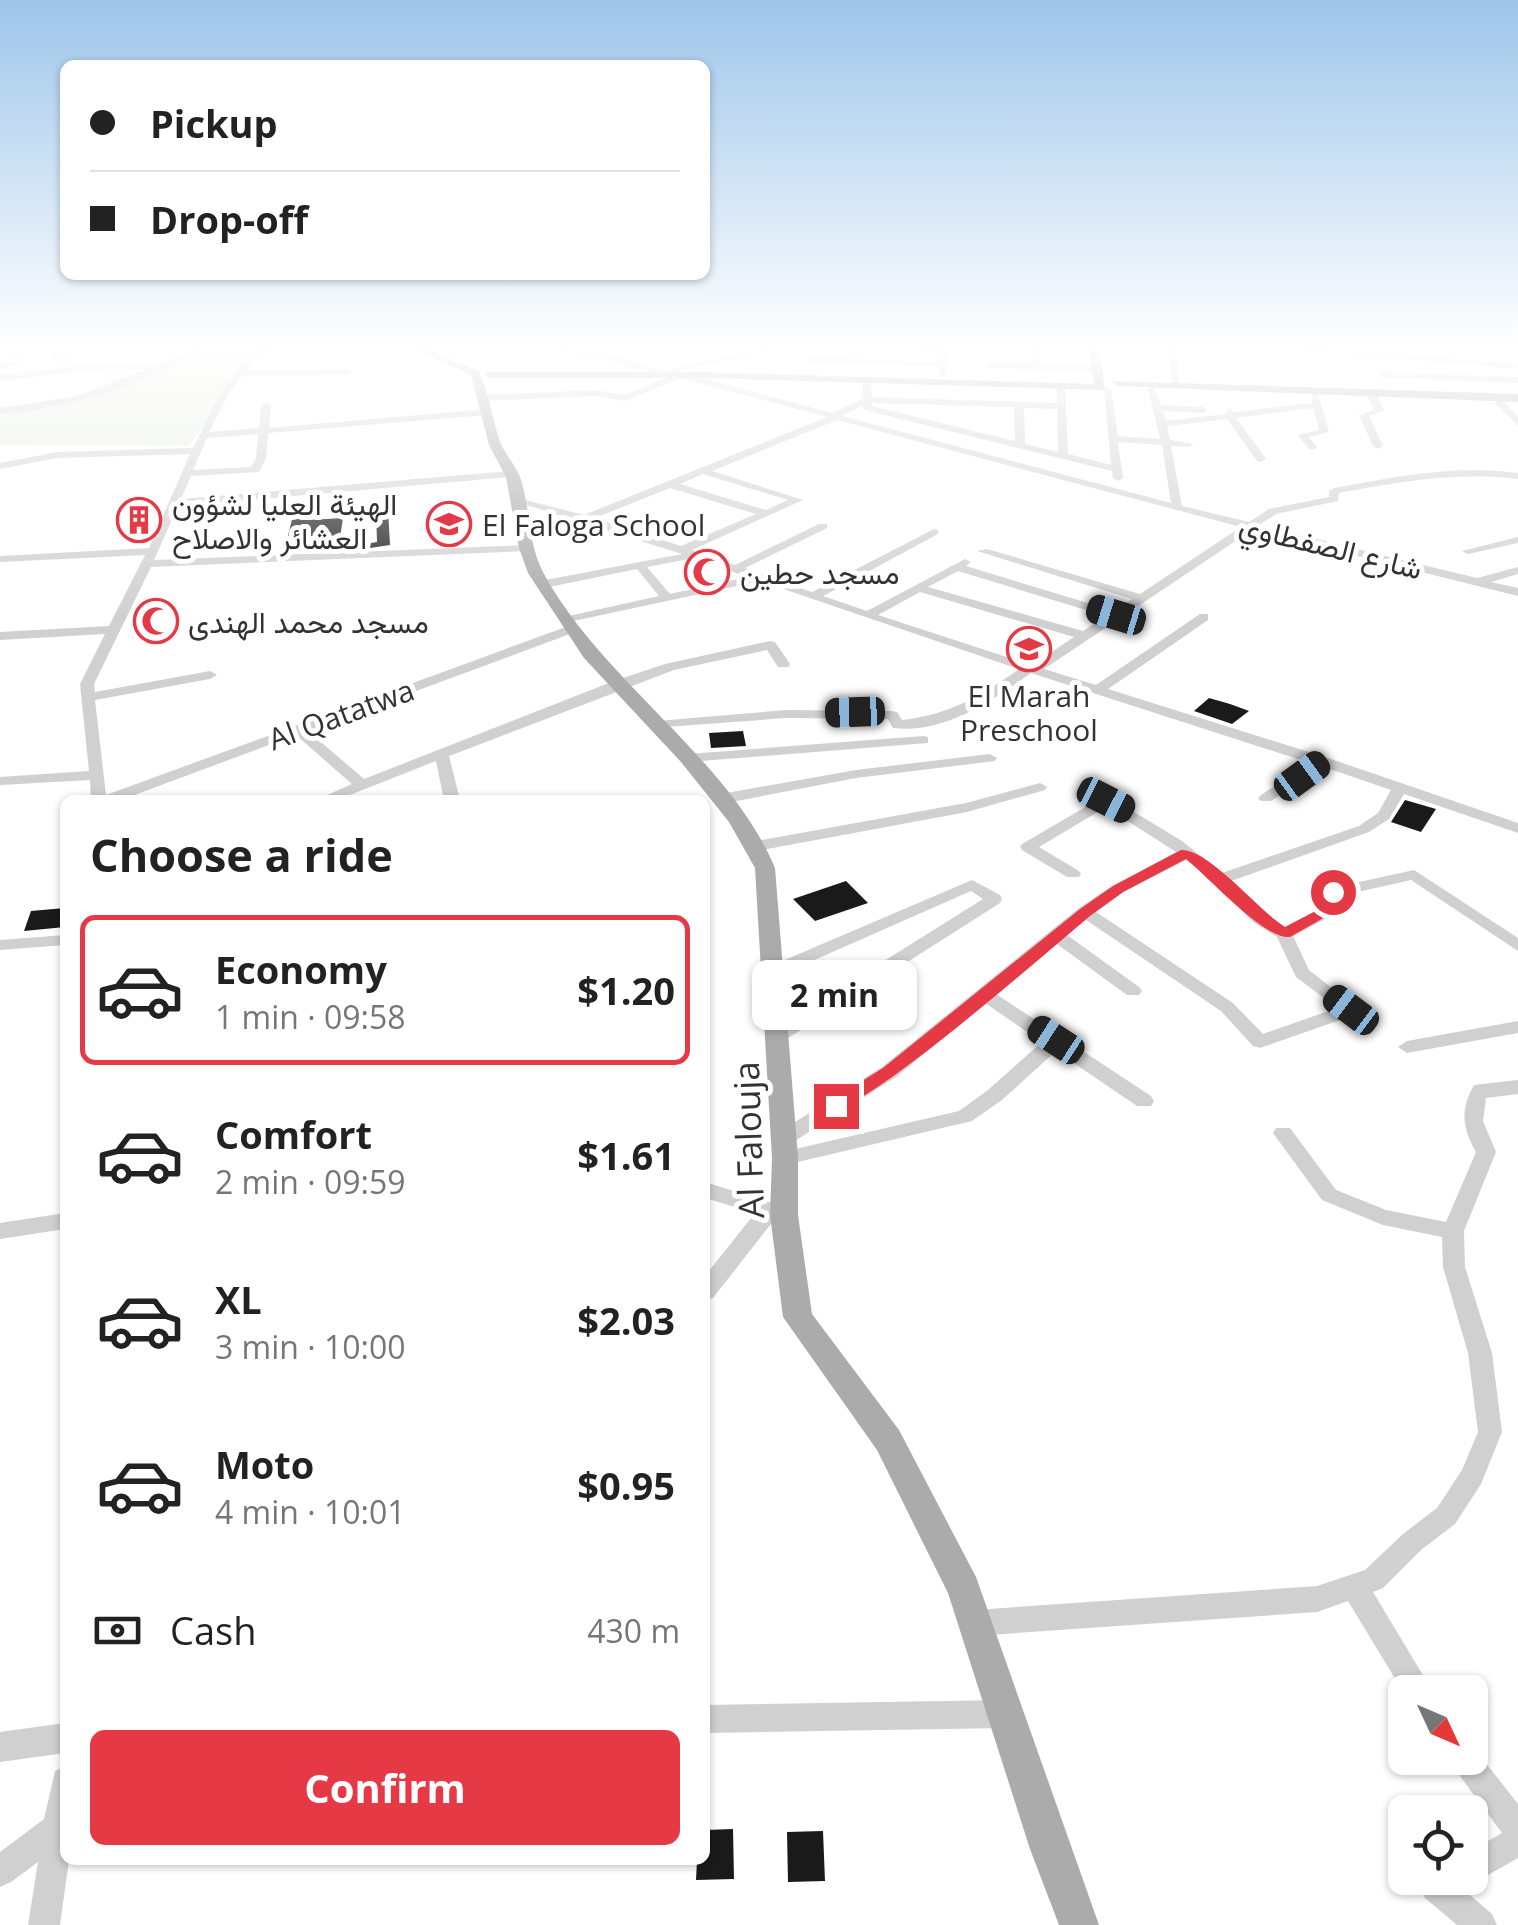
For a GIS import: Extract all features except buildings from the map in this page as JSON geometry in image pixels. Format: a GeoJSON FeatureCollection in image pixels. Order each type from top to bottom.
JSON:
{"type":"FeatureCollection","features":[{"type":"Feature","properties":{"kind":"main road","name":"Al Falouja"},"geometry":{"type":"LineString","coordinates":[[494,438],[514,486],[526,548],[544,584],[590,654],[688,758],[756,846],[766,868],[784,1148],[777,1213],[798,1317],[888,1440],[964,1589],[1079,1925]]}},
{"type":"Feature","properties":{"kind":"street"},"geometry":{"type":"LineString","coordinates":[[102,795],[87,684],[110,630],[150,558],[201,438]]}},
{"type":"Feature","properties":{"kind":"street"},"geometry":{"type":"LineString","coordinates":[[253,495],[262,438]]}},
{"type":"Feature","properties":{"kind":"street"},"geometry":{"type":"LineString","coordinates":[[588,517],[785,438]]}},
{"type":"Feature","properties":{"kind":"street","name":"شارع الصفطاوي"},"geometry":{"type":"LineString","coordinates":[[915,438],[1144,500],[1518,592]]}},
{"type":"Feature","properties":{"kind":"street"},"geometry":{"type":"LineString","coordinates":[[987,438],[1117,469]]}},
{"type":"Feature","properties":{"kind":"street"},"geometry":{"type":"LineString","coordinates":[[1020,438],[1020,446]]}},
{"type":"Feature","properties":{"kind":"street"},"geometry":{"type":"LineString","coordinates":[[1062,438],[1062,456]]}},
{"type":"Feature","properties":{"kind":"street"},"geometry":{"type":"LineString","coordinates":[[1168,438],[1168,461],[1178,508]]}},
{"type":"Feature","properties":{"kind":"street"},"geometry":{"type":"LineString","coordinates":[[1245,438],[1261,459]]}},
{"type":"Feature","properties":{"kind":"street"},"geometry":{"type":"LineString","coordinates":[[1305,438],[1312,447]]}},
{"type":"Feature","properties":{"kind":"street"},"geometry":{"type":"LineString","coordinates":[[1374,438],[1378,446]]}},
{"type":"Feature","properties":{"kind":"street"},"geometry":{"type":"LineString","coordinates":[[1121,494],[1113,439],[1189,444]]}},
{"type":"Feature","properties":{"kind":"street"},"geometry":{"type":"LineString","coordinates":[[0,477],[4,465],[57,455],[194,451]]}},
{"type":"Feature","properties":{"kind":"street"},"geometry":{"type":"LineString","coordinates":[[187,473],[254,470]]}},
{"type":"Feature","properties":{"kind":"street"},"geometry":{"type":"LineString","coordinates":[[657,725],[855,712],[892,716],[898,725],[936,722],[973,708],[1272,510],[1334,499],[1334,492],[1362,484],[1480,471],[1516,477]]}},
{"type":"Feature","properties":{"kind":"street"},"geometry":{"type":"LineString","coordinates":[[544,584],[639,566],[688,552],[797,498],[706,472]]}},
{"type":"Feature","properties":{"kind":"street"},"geometry":{"type":"LineString","coordinates":[[673,485],[764,513]]}},
{"type":"Feature","properties":{"kind":"street"},"geometry":{"type":"LineString","coordinates":[[174,503],[253,495],[514,486],[588,517],[869,616],[1324,761],[1518,828]]}},
{"type":"Feature","properties":{"kind":"street"},"geometry":{"type":"LineString","coordinates":[[735,570],[823,526]]}},
{"type":"Feature","properties":{"kind":"street"},"geometry":{"type":"LineString","coordinates":[[813,596],[934,532]]}},
{"type":"Feature","properties":{"kind":"street"},"geometry":{"type":"LineString","coordinates":[[1468,551],[1518,540]]}},
{"type":"Feature","properties":{"kind":"street"},"geometry":{"type":"LineString","coordinates":[[0,559],[526,548]]}},
{"type":"Feature","properties":{"kind":"street"},"geometry":{"type":"LineString","coordinates":[[869,616],[986,550],[1144,598]]}},
{"type":"Feature","properties":{"kind":"street"},"geometry":{"type":"LineString","coordinates":[[639,566],[668,599]]}},
{"type":"Feature","properties":{"kind":"street"},"geometry":{"type":"LineString","coordinates":[[957,567],[1116,615]]}},
{"type":"Feature","properties":{"kind":"street"},"geometry":{"type":"LineString","coordinates":[[1478,582],[1518,570]]}},
{"type":"Feature","properties":{"kind":"street","name":"Al Qatatwa"},"geometry":{"type":"LineString","coordinates":[[117,795],[571,624],[759,578]]}},
{"type":"Feature","properties":{"kind":"street"},"geometry":{"type":"LineString","coordinates":[[920,588],[1085,636]]}},
{"type":"Feature","properties":{"kind":"street"},"geometry":{"type":"LineString","coordinates":[[1098,690],[1204,617]]}},
{"type":"Feature","properties":{"kind":"street"},"geometry":{"type":"LineString","coordinates":[[0,636],[110,630]]}},
{"type":"Feature","properties":{"kind":"street"},"geometry":{"type":"LineString","coordinates":[[337,795],[670,667],[770,645],[783,664]]}},
{"type":"Feature","properties":{"kind":"street"},"geometry":{"type":"LineString","coordinates":[[88,697],[210,675]]}},
{"type":"Feature","properties":{"kind":"street"},"geometry":{"type":"LineString","coordinates":[[298,730],[362,785]]}},
{"type":"Feature","properties":{"kind":"street"},"geometry":{"type":"LineString","coordinates":[[688,758],[923,740]]}},
{"type":"Feature","properties":{"kind":"street"},"geometry":{"type":"LineString","coordinates":[[441,753],[451,795]]}},
{"type":"Feature","properties":{"kind":"street"},"geometry":{"type":"LineString","coordinates":[[720,799],[856,774],[990,758]]}},
{"type":"Feature","properties":{"kind":"street"},"geometry":{"type":"LineString","coordinates":[[1266,798],[1324,761]]}},
{"type":"Feature","properties":{"kind":"street"},"geometry":{"type":"LineString","coordinates":[[0,782],[96,775]]}},
{"type":"Feature","properties":{"kind":"street"},"geometry":{"type":"LineString","coordinates":[[1220,879],[1364,829],[1384,816],[1400,787]]}},
{"type":"Feature","properties":{"kind":"street"},"geometry":{"type":"LineString","coordinates":[[756,846],[967,807],[1040,788]]}},
{"type":"Feature","properties":{"kind":"street"},"geometry":{"type":"LineString","coordinates":[[1074,874],[1028,846],[1106,800],[1220,879],[1259,918],[1284,934],[1302,973],[1351,1010],[1260,1042],[1227,1007],[1085,912]]}},
{"type":"Feature","properties":{"kind":"street"},"geometry":{"type":"LineString","coordinates":[[784,1148],[889,1072],[1085,912],[1118,889],[1186,853]]}},
{"type":"Feature","properties":{"kind":"street"},"geometry":{"type":"LineString","coordinates":[[1284,934],[1342,903],[1333,892],[1414,875],[1518,946]]}},
{"type":"Feature","properties":{"kind":"street"},"geometry":{"type":"LineString","coordinates":[[772,972],[972,884],[994,900],[778,1036]]}},
{"type":"Feature","properties":{"kind":"street"},"geometry":{"type":"LineString","coordinates":[[1056,935],[1133,991]]}},
{"type":"Feature","properties":{"kind":"street"},"geometry":{"type":"LineString","coordinates":[[0,944],[60,940]]}},
{"type":"Feature","properties":{"kind":"street"},"geometry":{"type":"LineString","coordinates":[[984,994],[1144,1102]]}},
{"type":"Feature","properties":{"kind":"street"},"geometry":{"type":"LineString","coordinates":[[1407,1047],[1518,1026]]}},
{"type":"Feature","properties":{"kind":"street"},"geometry":{"type":"LineString","coordinates":[[784,1148],[965,1116],[995,1095],[1056,1040]]}},
{"type":"Feature","properties":{"kind":"street"},"geometry":{"type":"LineString","coordinates":[[975,1623],[1317,1599],[1374,1579],[1446,1516],[1472,1476],[1490,1432],[1480,1353],[1454,1267],[1453,1231],[1486,1152],[1474,1132],[1473,1102],[1481,1090],[1518,1087]]}},
{"type":"Feature","properties":{"kind":"street"},"geometry":{"type":"LineString","coordinates":[[1283,1133],[1328,1195],[1383,1218],[1453,1231]]}},
{"type":"Feature","properties":{"kind":"street"},"geometry":{"type":"LineString","coordinates":[[710,1192],[777,1213],[710,1287]]}},
{"type":"Feature","properties":{"kind":"street"},"geometry":{"type":"LineString","coordinates":[[0,1231],[60,1222]]}},
{"type":"Feature","properties":{"kind":"street"},"geometry":{"type":"LineString","coordinates":[[1354,1586],[1409,1675]]}},
{"type":"Feature","properties":{"kind":"street"},"geometry":{"type":"LineString","coordinates":[[710,1719],[1005,1714]]}},
{"type":"Feature","properties":{"kind":"street"},"geometry":{"type":"LineString","coordinates":[[0,1747],[60,1739]]}},
{"type":"Feature","properties":{"kind":"street"},"geometry":{"type":"LineString","coordinates":[[1477,1775],[1518,1829]]}},
{"type":"Feature","properties":{"kind":"street"},"geometry":{"type":"LineString","coordinates":[[44,1925],[60,1810]]}},
{"type":"Feature","properties":{"kind":"street"},"geometry":{"type":"LineString","coordinates":[[0,1871],[57,1828]]}},
{"type":"Feature","properties":{"kind":"street"},"geometry":{"type":"LineString","coordinates":[[1488,1858],[1518,1842]]}},
{"type":"Feature","properties":{"kind":"street"},"geometry":{"type":"LineString","coordinates":[[1445,1895],[1480,1925]]}},
{"type":"Feature","properties":{"kind":"shaded area"},"geometry":{"type":"Polygon","coordinates":[[[0,438],[195,438],[189,446],[0,445],[0,438]]]}},
{"type":"Feature","properties":{"kind":"place","name":"الهيئة العليا لشؤون العشائر والاصلاح"},"geometry":{"type":"Point","coordinates":[139,520]}},
{"type":"Feature","properties":{"kind":"place","name":"El Faloga School"},"geometry":{"type":"Point","coordinates":[449,524]}},
{"type":"Feature","properties":{"kind":"place","name":"مسجد حطين"},"geometry":{"type":"Point","coordinates":[707,572]}},
{"type":"Feature","properties":{"kind":"place","name":"مسجد محمد الهندى"},"geometry":{"type":"Point","coordinates":[156,621]}},
{"type":"Feature","properties":{"kind":"place","name":"El Marah Preschool"},"geometry":{"type":"Point","coordinates":[1029,649]}},
{"type":"Feature","properties":{"kind":"route"},"geometry":{"type":"LineString","coordinates":[[836,1106],[889,1072],[1085,912],[1118,889],[1186,853],[1220,879],[1259,918],[1284,934],[1342,903],[1333,892]]}}]}
